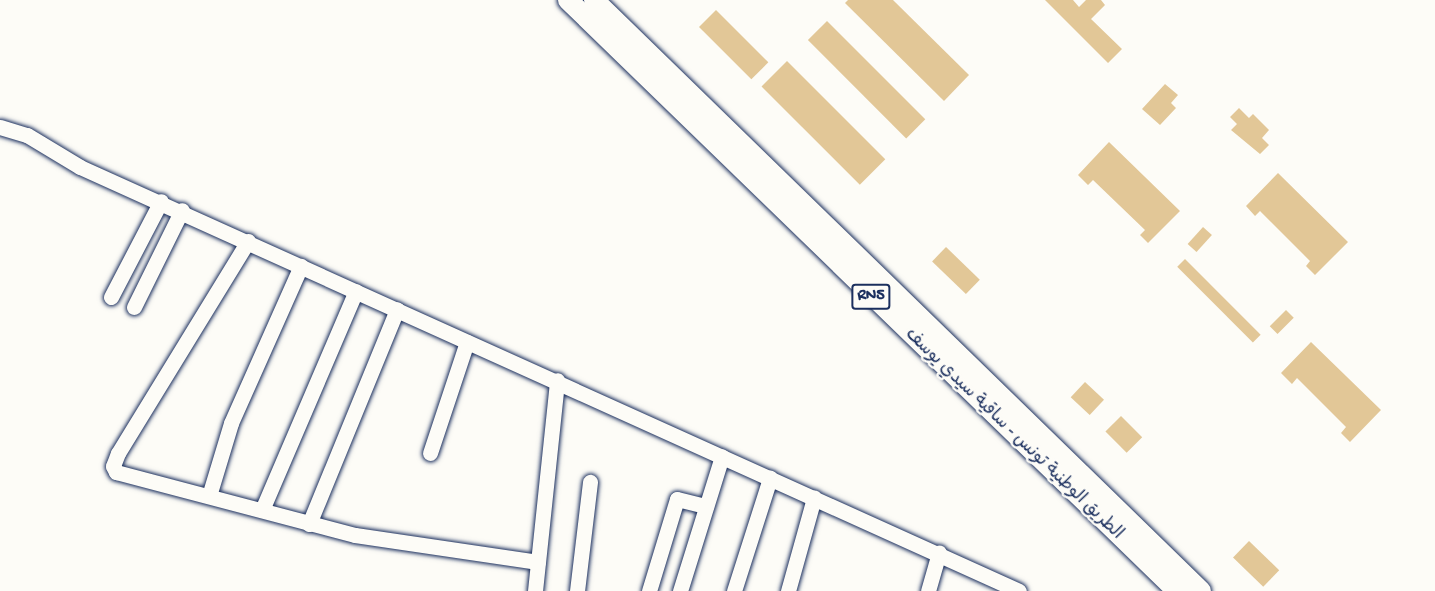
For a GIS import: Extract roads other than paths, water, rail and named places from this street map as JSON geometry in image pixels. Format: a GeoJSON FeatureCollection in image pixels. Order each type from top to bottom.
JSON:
{"type":"FeatureCollection","features":[{"type":"Feature","properties":{"kind":"main road","name":"الطريق الوطنية تونس - ساقية سيدي يوسف"},"geometry":{"type":"LineString","coordinates":[[567,0],[1177,591]]}},
{"type":"Feature","properties":{"kind":"main road","name":"الطريق الوطنية تونس - ساقية سيدي يوسف"},"geometry":{"type":"LineString","coordinates":[[594,0],[1201,591]]}},
{"type":"Feature","properties":{"kind":"street"},"geometry":{"type":"LineString","coordinates":[[0,127],[44,143],[80,167],[182,210],[467,342],[557,380],[1019,591]]}},
{"type":"Feature","properties":{"kind":"street"},"geometry":{"type":"LineString","coordinates":[[111,297],[161,201]]}},
{"type":"Feature","properties":{"kind":"street"},"geometry":{"type":"LineString","coordinates":[[134,307],[182,210]]}},
{"type":"Feature","properties":{"kind":"street"},"geometry":{"type":"LineString","coordinates":[[248,241],[113,462],[120,474],[309,524],[538,562]]}},
{"type":"Feature","properties":{"kind":"street"},"geometry":{"type":"LineString","coordinates":[[209,496],[231,423],[301,266]]}},
{"type":"Feature","properties":{"kind":"street"},"geometry":{"type":"LineString","coordinates":[[262,510],[356,291]]}},
{"type":"Feature","properties":{"kind":"street"},"geometry":{"type":"LineString","coordinates":[[309,524],[397,309]]}},
{"type":"Feature","properties":{"kind":"street"},"geometry":{"type":"LineString","coordinates":[[430,453],[467,342]]}},
{"type":"Feature","properties":{"kind":"street"},"geometry":{"type":"LineString","coordinates":[[535,591],[557,380]]}},
{"type":"Feature","properties":{"kind":"street"},"geometry":{"type":"LineString","coordinates":[[680,591],[722,456]]}},
{"type":"Feature","properties":{"kind":"street"},"geometry":{"type":"LineString","coordinates":[[734,591],[770,478]]}},
{"type":"Feature","properties":{"kind":"street"},"geometry":{"type":"LineString","coordinates":[[577,591],[590,482]]}},
{"type":"Feature","properties":{"kind":"street"},"geometry":{"type":"LineString","coordinates":[[788,591],[814,498]]}},
{"type":"Feature","properties":{"kind":"street"},"geometry":{"type":"LineString","coordinates":[[649,591],[677,499],[706,506]]}},
{"type":"Feature","properties":{"kind":"street"},"geometry":{"type":"LineString","coordinates":[[928,591],[939,553]]}}]}
